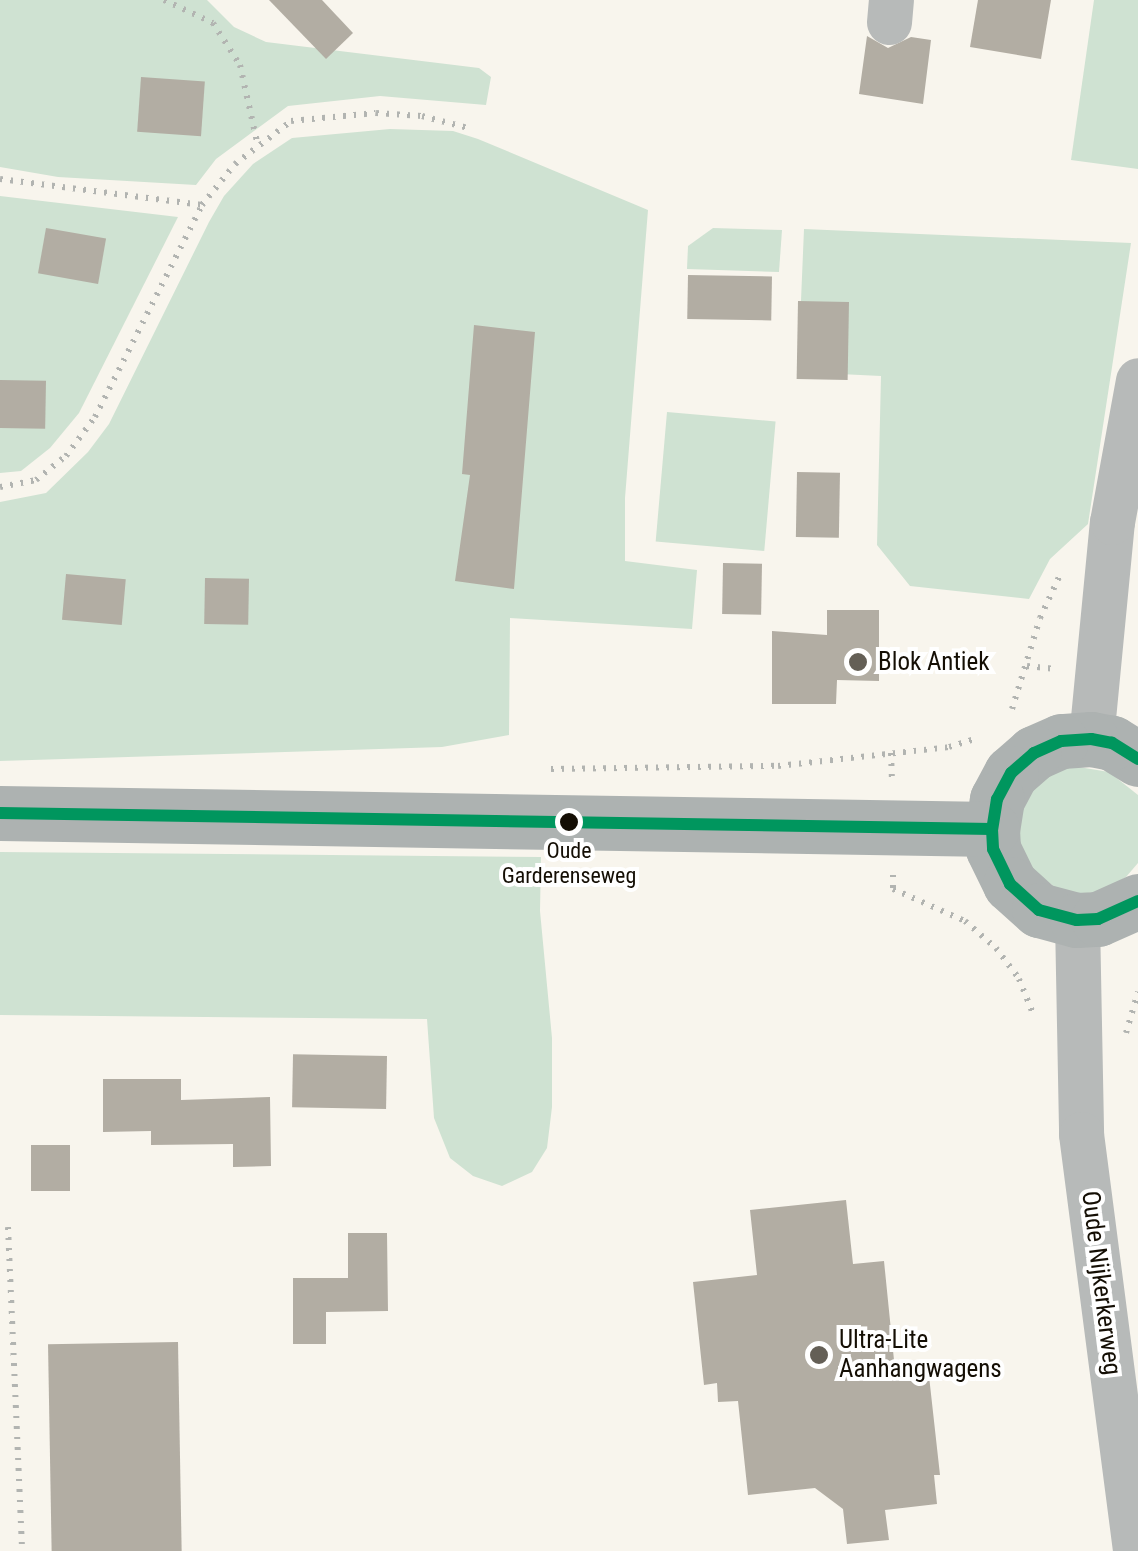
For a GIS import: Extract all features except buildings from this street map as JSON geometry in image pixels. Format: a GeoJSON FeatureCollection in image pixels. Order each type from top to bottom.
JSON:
{"type":"FeatureCollection","features":[{"type":"Feature","properties":{"kind":"main road"},"geometry":{"type":"LineString","coordinates":[[1114,749],[1060,741],[1034,753],[1011,773],[997,799],[992,829],[994,848],[1010,884],[1039,910],[1077,920],[1119,913],[1138,901]]}},
{"type":"Feature","properties":{"kind":"main road"},"geometry":{"type":"LineString","coordinates":[[0,814],[992,829]]}},
{"type":"Feature","properties":{"kind":"street"},"geometry":{"type":"LineString","coordinates":[[1114,749],[1125,516],[1138,380]]}},
{"type":"Feature","properties":{"kind":"street","name":"Oude Nijkerkerweg"},"geometry":{"type":"LineString","coordinates":[[1077,920],[1081,1134],[1135,1551]]}},
{"type":"Feature","properties":{"kind":"path"},"geometry":{"type":"LineString","coordinates":[[164,0],[213,23],[240,65],[258,146]]}},
{"type":"Feature","properties":{"kind":"path"},"geometry":{"type":"LineString","coordinates":[[0,486],[36,480],[66,456],[85,430],[202,206],[235,164],[291,120],[376,113],[422,116],[472,129]]}},
{"type":"Feature","properties":{"kind":"path"},"geometry":{"type":"LineString","coordinates":[[0,179],[202,206]]}},
{"type":"Feature","properties":{"kind":"path"},"geometry":{"type":"LineString","coordinates":[[1010,712],[1027,666]]}},
{"type":"Feature","properties":{"kind":"path"},"geometry":{"type":"LineString","coordinates":[[981,737],[949,747],[891,754],[893,889],[965,921],[996,948],[1019,979],[1039,1030]]}},
{"type":"Feature","properties":{"kind":"path"},"geometry":{"type":"LineString","coordinates":[[8,1227],[22,1551]]}},
{"type":"Feature","properties":{"kind":"green space"},"geometry":{"type":"Polygon","coordinates":[[[0,0],[207,0],[234,27],[266,42],[479,68],[491,77],[486,105],[380,96],[288,106],[216,159],[196,185],[58,177],[0,167],[0,0]]]}},
{"type":"Feature","properties":{"kind":"green space"},"geometry":{"type":"Polygon","coordinates":[[[1094,0],[1138,0],[1138,169],[1071,160],[1094,0]]]}},
{"type":"Feature","properties":{"kind":"green space"},"geometry":{"type":"Polygon","coordinates":[[[390,129],[453,131],[648,210],[625,498],[625,561],[697,570],[692,629],[510,618],[509,735],[442,747],[0,761],[0,502],[46,493],[88,452],[109,424],[209,222],[224,196],[253,164],[292,138],[390,129]]]}},
{"type":"Feature","properties":{"kind":"green space"},"geometry":{"type":"Polygon","coordinates":[[[0,196],[178,217],[79,413],[50,448],[21,471],[0,473],[0,196]]]}},
{"type":"Feature","properties":{"kind":"green space"},"geometry":{"type":"Polygon","coordinates":[[[713,228],[782,230],[779,272],[687,269],[688,246],[713,228]]]}},
{"type":"Feature","properties":{"kind":"green space"},"geometry":{"type":"Polygon","coordinates":[[[804,229],[1131,243],[1088,524],[1050,559],[1029,599],[910,586],[877,545],[881,376],[798,372],[804,229]]]}},
{"type":"Feature","properties":{"kind":"green space"},"geometry":{"type":"Polygon","coordinates":[[[667,412],[776,421],[764,551],[656,542],[667,412]]]}},
{"type":"Feature","properties":{"kind":"green space"},"geometry":{"type":"Polygon","coordinates":[[[1073,766],[1109,772],[1138,795],[1138,863],[1126,877],[1103,891],[1080,894],[1056,888],[1035,872],[1016,842],[1022,810],[1034,789],[1052,774],[1073,766]]]}},
{"type":"Feature","properties":{"kind":"green space"},"geometry":{"type":"Polygon","coordinates":[[[0,852],[541,857],[540,911],[552,1038],[552,1107],[547,1148],[532,1172],[502,1186],[473,1176],[450,1158],[434,1118],[427,1019],[0,1015],[0,852]]]}},
{"type":"Feature","properties":{"kind":"transit line"},"geometry":{"type":"LineString","coordinates":[[1138,759],[1112,743],[1091,739],[1061,741],[1034,753],[1011,773],[997,799],[992,829],[993,849],[1010,884],[1039,910],[1077,920],[1098,919],[1138,901]]}},
{"type":"Feature","properties":{"kind":"transit line"},"geometry":{"type":"LineString","coordinates":[[0,813],[992,829]]}},
{"type":"Feature","properties":{"kind":"place","name":"Blok Antiek"},"geometry":{"type":"Point","coordinates":[858,662]}},
{"type":"Feature","properties":{"kind":"place","name":"Oude Garderenseweg"},"geometry":{"type":"Point","coordinates":[569,822]}},
{"type":"Feature","properties":{"kind":"place","name":"Ultra-Lite Aanhangwagens"},"geometry":{"type":"Point","coordinates":[819,1355]}}]}
